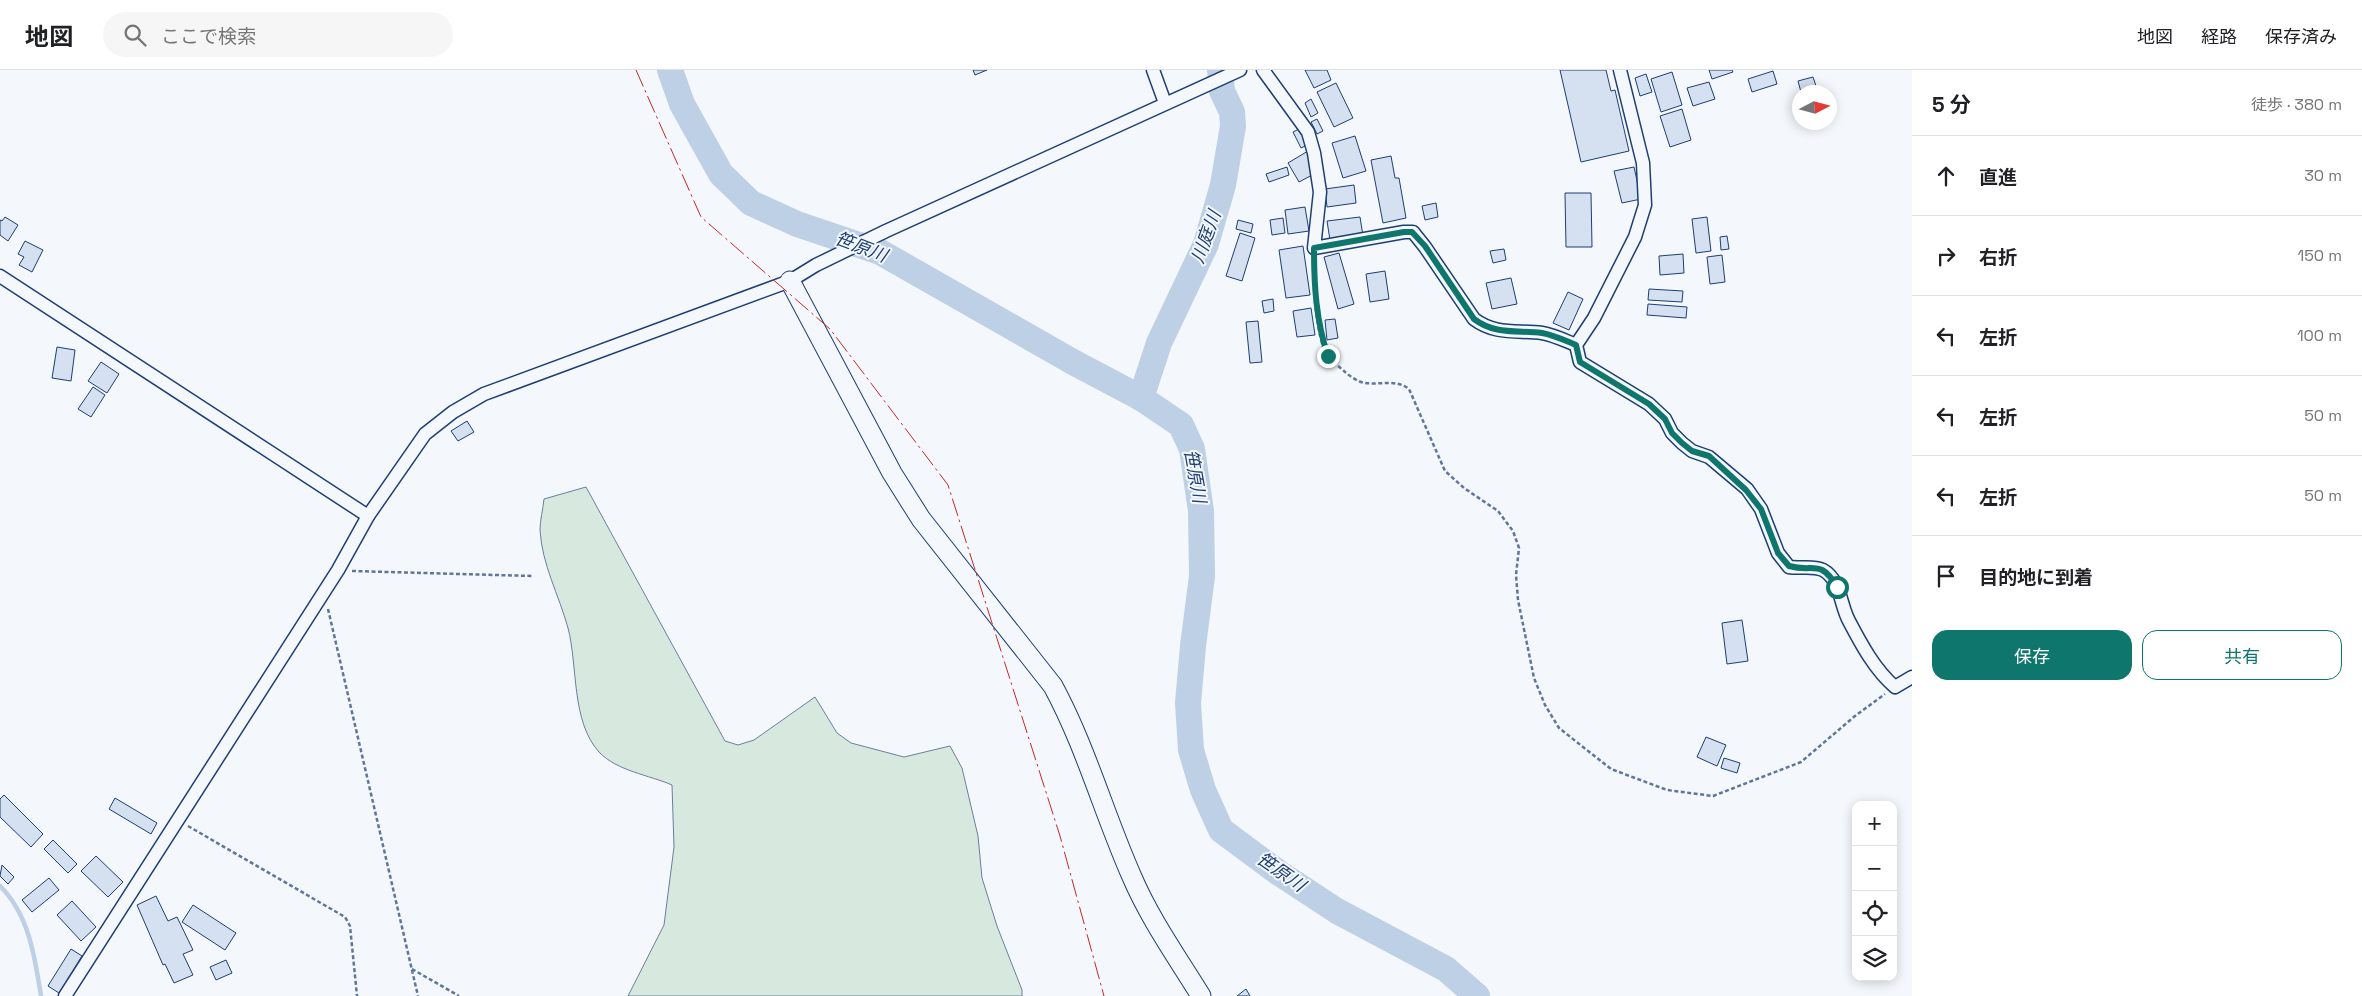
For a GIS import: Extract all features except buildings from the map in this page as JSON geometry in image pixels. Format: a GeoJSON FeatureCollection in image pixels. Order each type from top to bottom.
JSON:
{"type":"FeatureCollection","features":[{"type":"Feature","properties":{"kind":"street"},"geometry":{"type":"LineString","coordinates":[[1153,70],[1165,103]]}},
{"type":"Feature","properties":{"kind":"street"},"geometry":{"type":"LineString","coordinates":[[66,996],[338,570],[368,516],[425,434],[453,412],[484,394],[790,281],[816,265],[886,231],[1240,70]]}},
{"type":"Feature","properties":{"kind":"street"},"geometry":{"type":"LineString","coordinates":[[1263,70],[1308,132],[1314,153],[1320,192],[1314,248],[1412,232],[1425,246],[1474,319],[1484,327],[1494,330],[1545,333],[1576,345]]}},
{"type":"Feature","properties":{"kind":"street"},"geometry":{"type":"LineString","coordinates":[[1620,70],[1643,163],[1645,205],[1635,237],[1594,318],[1576,345],[1580,362],[1649,404],[1665,419],[1672,433],[1682,443],[1692,451],[1709,456],[1746,490],[1761,509],[1778,553],[1789,566],[1813,567],[1829,574],[1842,598],[1852,626],[1874,664],[1895,688],[1912,677]]}},
{"type":"Feature","properties":{"kind":"street"},"geometry":{"type":"LineString","coordinates":[[0,276],[368,516]]}},
{"type":"Feature","properties":{"kind":"street"},"geometry":{"type":"LineString","coordinates":[[790,281],[892,473],[921,519],[1053,686],[1069,714],[1132,877],[1153,918],[1201,996]]}},
{"type":"Feature","properties":{"kind":"path"},"geometry":{"type":"LineString","coordinates":[[1314,248],[1314,282],[1318,313],[1321,336],[1328,356],[1351,377],[1362,383],[1378,385],[1398,383],[1410,389],[1445,471],[1464,488],[1498,511],[1513,531],[1519,548],[1516,575],[1518,600],[1538,687],[1559,728],[1611,770],[1667,790],[1713,796],[1801,762],[1855,716],[1895,688]]}},
{"type":"Feature","properties":{"kind":"path"},"geometry":{"type":"LineString","coordinates":[[338,570],[366,573],[532,576]]}},
{"type":"Feature","properties":{"kind":"path"},"geometry":{"type":"LineString","coordinates":[[324,591],[418,996]]}},
{"type":"Feature","properties":{"kind":"path"},"geometry":{"type":"LineString","coordinates":[[178,821],[345,917],[350,926],[357,996]]}},
{"type":"Feature","properties":{"kind":"path"},"geometry":{"type":"LineString","coordinates":[[412,969],[458,996]]}},
{"type":"Feature","properties":{"kind":"shaded area"},"geometry":{"type":"Polygon","coordinates":[[[586,487],[725,741],[738,745],[754,740],[815,697],[837,733],[851,743],[904,757],[950,746],[962,768],[978,836],[982,878],[997,926],[1022,990],[1022,996],[628,996],[664,925],[674,847],[672,785],[624,768],[606,758],[590,739],[584,725],[577,693],[568,628],[547,568],[541,543],[540,522],[544,499],[586,487]]]}},
{"type":"Feature","properties":{"kind":"waterway","name":"笹原川"},"geometry":{"type":"LineString","coordinates":[[670,70],[682,104],[721,174],[751,203],[797,224],[880,252],[1073,362],[1141,398],[1181,425],[1192,449],[1201,511],[1202,576],[1188,703],[1191,750],[1203,790],[1221,830],[1279,873],[1337,911],[1446,969],[1477,996]]}},
{"type":"Feature","properties":{"kind":"waterway","name":"川庭川"},"geometry":{"type":"LineString","coordinates":[[1141,398],[1159,343],[1206,244],[1223,185],[1233,126],[1232,112],[1222,91],[1220,70]]}},
{"type":"Feature","properties":{"kind":"waterway"},"geometry":{"type":"LineString","coordinates":[[0,886],[10,897],[24,923],[33,952],[41,996]]}},
{"type":"Feature","properties":{"kind":"power"},"geometry":{"type":"LineString","coordinates":[[636,70],[701,217],[830,329],[948,485],[1060,836],[1104,996]]}},
{"type":"Feature","properties":{"kind":"route"},"geometry":{"type":"LineString","coordinates":[[1328,356],[1321,336],[1318,313],[1314,282],[1314,248],[1412,232],[1418,236],[1474,319],[1484,327],[1494,330],[1545,333],[1576,345],[1580,362],[1649,404],[1665,419],[1672,433],[1682,443],[1692,451],[1709,456],[1746,490],[1761,509],[1778,553],[1789,566],[1821,569],[1829,574],[1837,587]]}}]}
